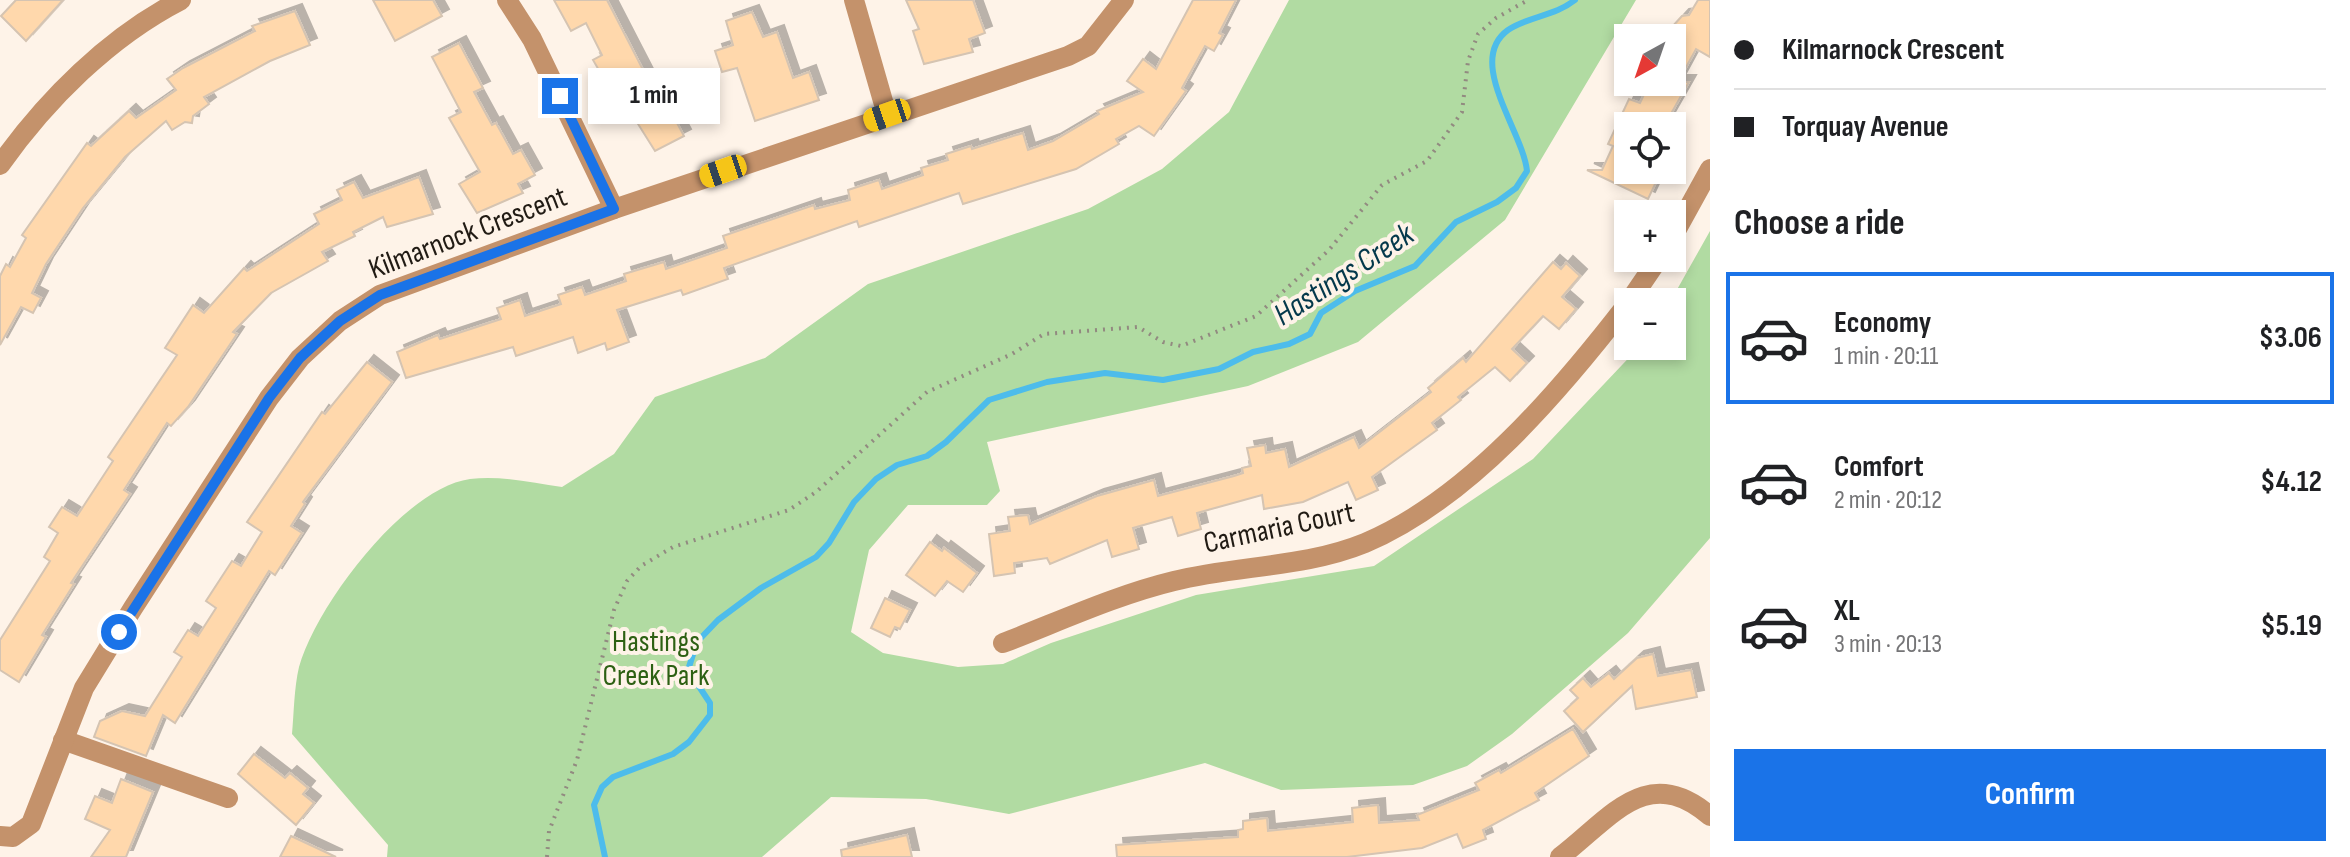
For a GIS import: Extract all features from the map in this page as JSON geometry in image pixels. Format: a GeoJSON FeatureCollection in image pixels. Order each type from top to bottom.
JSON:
{"type":"FeatureCollection","features":[{"type":"Feature","properties":{"kind":"street"},"geometry":{"type":"LineString","coordinates":[[0,165],[19,138],[100,55],[181,0]]}},
{"type":"Feature","properties":{"kind":"street"},"geometry":{"type":"LineString","coordinates":[[507,0],[532,39],[614,209]]}},
{"type":"Feature","properties":{"kind":"street"},"geometry":{"type":"LineString","coordinates":[[854,0],[887,115]]}},
{"type":"Feature","properties":{"kind":"street","name":"Kilmarnock Crescent"},"geometry":{"type":"LineString","coordinates":[[0,836],[13,837],[31,824],[84,688],[133,608],[269,398],[300,358],[340,321],[380,295],[614,209],[1068,56],[1088,46],[1124,0]]}},
{"type":"Feature","properties":{"kind":"street"},"geometry":{"type":"LineString","coordinates":[[1686,213],[1710,169]]}},
{"type":"Feature","properties":{"kind":"street","name":"Carmaria Court"},"geometry":{"type":"LineString","coordinates":[[1003,643],[1173,581],[1339,552],[1400,525],[1467,479],[1514,434],[1614,319]]}},
{"type":"Feature","properties":{"kind":"street"},"geometry":{"type":"LineString","coordinates":[[63,740],[228,798]]}},
{"type":"Feature","properties":{"kind":"street"},"geometry":{"type":"LineString","coordinates":[[1560,857],[1637,796],[1656,791],[1683,796],[1708,814]]}},
{"type":"Feature","properties":{"kind":"path"},"geometry":{"type":"LineString","coordinates":[[547,857],[549,831],[577,760],[614,610],[627,581],[641,566],[673,547],[789,510],[816,492],[927,392],[1012,354],[1044,334],[1138,327],[1163,342],[1181,346],[1256,316],[1329,250],[1382,185],[1427,161],[1462,112],[1468,61],[1478,34],[1528,0]]}},
{"type":"Feature","properties":{"kind":"green space","name":"Hastings Creek Park"},"geometry":{"type":"Polygon","coordinates":[[[1289,0],[1636,0],[1622,24],[1614,24],[1614,37],[1505,220],[1358,342],[1248,386],[987,442],[1000,491],[987,505],[908,505],[869,550],[851,632],[883,653],[958,667],[1003,664],[1051,643],[1196,595],[1374,566],[1533,459],[1627,360],[1686,360],[1686,288],[1678,288],[1710,231],[1710,538],[1628,633],[1512,734],[1467,766],[1413,785],[1281,790],[1205,763],[1009,814],[926,799],[831,797],[762,857],[387,857],[388,845],[292,734],[299,667],[324,613],[366,554],[391,526],[418,504],[444,487],[470,479],[505,479],[562,487],[614,454],[655,397],[765,358],[868,284],[1088,209],[1162,169],[1229,112],[1289,0]]]}},
{"type":"Feature","properties":{"kind":"building"},"geometry":{"type":"Polygon","coordinates":[[[16,0],[63,0],[26,41],[1,16],[16,0]]]}},
{"type":"Feature","properties":{"kind":"building"},"geometry":{"type":"Polygon","coordinates":[[[373,0],[433,0],[442,16],[395,41],[373,0]]]}},
{"type":"Feature","properties":{"kind":"building"},"geometry":{"type":"Polygon","coordinates":[[[554,0],[607,0],[656,95],[661,93],[684,136],[655,151],[623,100],[618,103],[593,60],[602,55],[586,23],[571,31],[554,0]]]}},
{"type":"Feature","properties":{"kind":"building"},"geometry":{"type":"Polygon","coordinates":[[[906,0],[973,0],[985,33],[969,39],[973,52],[924,64],[913,31],[919,29],[906,0]]]}},
{"type":"Feature","properties":{"kind":"building"},"geometry":{"type":"Polygon","coordinates":[[[1193,0],[1236,0],[1219,33],[1223,35],[1214,51],[1205,46],[1182,88],[1186,91],[1154,136],[1139,126],[1116,139],[1119,144],[1076,169],[963,204],[959,193],[859,227],[857,221],[724,268],[728,279],[683,295],[681,290],[617,310],[629,342],[607,350],[605,343],[578,353],[573,337],[516,356],[513,347],[406,378],[397,352],[438,335],[440,339],[501,319],[497,308],[520,300],[525,316],[561,304],[558,295],[582,287],[585,295],[626,281],[624,274],[664,262],[666,269],[727,248],[723,236],[814,205],[815,209],[850,200],[848,190],[879,180],[882,189],[923,175],[921,168],[948,160],[946,154],[971,146],[972,149],[1023,133],[1028,150],[1053,141],[1099,114],[1097,111],[1143,92],[1127,81],[1143,59],[1156,69],[1193,0]]]}},
{"type":"Feature","properties":{"kind":"building"},"geometry":{"type":"Polygon","coordinates":[[[1698,0],[1710,0],[1710,57],[1696,49],[1686,67],[1686,24],[1675,24],[1682,16],[1689,15],[1698,0]]]}},
{"type":"Feature","properties":{"kind":"building"},"geometry":{"type":"Polygon","coordinates":[[[295,11],[310,45],[270,61],[204,97],[209,104],[193,116],[192,123],[185,122],[172,130],[166,121],[125,157],[83,208],[46,264],[32,293],[41,298],[33,313],[21,307],[0,345],[0,276],[6,264],[10,267],[26,238],[22,235],[87,143],[91,146],[129,111],[136,118],[176,90],[167,79],[183,68],[255,31],[252,26],[295,11]]]}},
{"type":"Feature","properties":{"kind":"building"},"geometry":{"type":"Polygon","coordinates":[[[752,12],[763,37],[777,32],[793,78],[809,72],[819,100],[755,121],[737,68],[722,72],[715,51],[733,45],[726,21],[752,12]]]}},
{"type":"Feature","properties":{"kind":"building"},"geometry":{"type":"Polygon","coordinates":[[[459,43],[483,88],[474,92],[492,125],[496,123],[513,154],[521,150],[535,175],[518,184],[523,193],[477,213],[459,184],[480,172],[449,118],[461,112],[432,57],[459,43]]]}},
{"type":"Feature","properties":{"kind":"building"},"geometry":{"type":"Polygon","coordinates":[[[1643,96],[1681,96],[1672,112],[1623,112],[1629,99],[1640,103],[1643,96]]]}},
{"type":"Feature","properties":{"kind":"building"},"geometry":{"type":"Polygon","coordinates":[[[1614,131],[1614,183],[1587,170],[1602,170],[1613,146],[1608,144],[1614,131]]]}},
{"type":"Feature","properties":{"kind":"building"},"geometry":{"type":"Polygon","coordinates":[[[419,177],[433,214],[387,227],[383,217],[353,232],[355,236],[322,252],[328,261],[271,293],[233,332],[237,334],[188,407],[171,426],[167,423],[124,490],[130,494],[71,583],[74,584],[42,635],[46,637],[19,682],[0,670],[0,640],[50,561],[44,557],[58,533],[49,527],[62,507],[77,516],[113,461],[108,457],[177,355],[165,348],[193,305],[204,313],[244,268],[247,271],[319,224],[314,214],[342,200],[337,190],[354,182],[363,198],[419,177]]]}},
{"type":"Feature","properties":{"kind":"building"},"geometry":{"type":"Polygon","coordinates":[[[1616,184],[1655,184],[1648,199],[1616,184]]]}},
{"type":"Feature","properties":{"kind":"building"},"geometry":{"type":"Polygon","coordinates":[[[1553,262],[1561,269],[1566,263],[1580,276],[1562,297],[1576,309],[1559,329],[1543,316],[1512,349],[1527,363],[1510,381],[1495,367],[1458,397],[1461,400],[1432,423],[1437,430],[1372,477],[1378,490],[1356,500],[1348,482],[1303,502],[1264,509],[1262,495],[1197,513],[1201,529],[1178,536],[1172,517],[1133,528],[1139,549],[1112,557],[1107,540],[1050,564],[1047,558],[1014,563],[1015,573],[994,576],[989,534],[1010,531],[1008,517],[1028,515],[1030,524],[1097,496],[1154,480],[1158,496],[1234,476],[1243,473],[1242,468],[1251,466],[1247,448],[1265,445],[1266,453],[1285,449],[1289,467],[1354,437],[1359,448],[1431,392],[1428,388],[1463,358],[1466,362],[1553,262]]]}},
{"type":"Feature","properties":{"kind":"building"},"geometry":{"type":"Polygon","coordinates":[[[367,362],[392,382],[303,502],[305,504],[291,526],[302,533],[275,575],[269,571],[175,723],[163,715],[146,756],[94,737],[100,721],[122,711],[145,716],[182,657],[174,652],[188,630],[198,636],[216,608],[206,601],[232,561],[241,566],[262,532],[247,522],[322,412],[325,414],[367,362]]]}},
{"type":"Feature","properties":{"kind":"building"},"geometry":{"type":"Polygon","coordinates":[[[930,542],[942,551],[944,548],[977,573],[963,592],[947,581],[935,596],[906,575],[930,542]]]}},
{"type":"Feature","properties":{"kind":"building"},"geometry":{"type":"Polygon","coordinates":[[[885,598],[910,610],[900,629],[895,627],[890,637],[871,628],[885,598]]]}},
{"type":"Feature","properties":{"kind":"building"},"geometry":{"type":"Polygon","coordinates":[[[1653,654],[1658,676],[1691,670],[1697,697],[1636,709],[1632,686],[1583,732],[1564,711],[1578,698],[1570,690],[1583,678],[1591,687],[1609,673],[1614,679],[1637,658],[1653,654]]]}},
{"type":"Feature","properties":{"kind":"building"},"geometry":{"type":"Polygon","coordinates":[[[1573,729],[1589,756],[1535,793],[1539,800],[1483,830],[1486,839],[1463,848],[1457,834],[1422,848],[1347,857],[1117,857],[1116,845],[1238,837],[1243,821],[1267,818],[1268,831],[1353,822],[1352,808],[1378,805],[1379,823],[1419,820],[1417,815],[1479,790],[1475,783],[1499,770],[1501,773],[1573,729]]]}},
{"type":"Feature","properties":{"kind":"building"},"geometry":{"type":"Polygon","coordinates":[[[254,754],[285,778],[290,773],[308,788],[303,794],[314,803],[296,825],[238,774],[254,754]]]}},
{"type":"Feature","properties":{"kind":"building"},"geometry":{"type":"Polygon","coordinates":[[[121,779],[153,792],[126,857],[91,857],[110,830],[85,819],[95,796],[112,803],[121,779]]]}},
{"type":"Feature","properties":{"kind":"building"},"geometry":{"type":"Polygon","coordinates":[[[907,835],[912,857],[842,857],[841,850],[907,835]]]}},
{"type":"Feature","properties":{"kind":"building"},"geometry":{"type":"Polygon","coordinates":[[[291,836],[336,857],[280,857],[291,836]]]}},
{"type":"Feature","properties":{"kind":"waterway","name":"Hastings Creek"},"geometry":{"type":"LineString","coordinates":[[605,857],[594,805],[602,787],[613,777],[673,754],[689,742],[710,715],[710,703],[688,670],[697,642],[718,620],[761,588],[816,557],[829,543],[854,502],[876,479],[897,465],[927,456],[989,400],[1047,382],[1105,373],[1163,380],[1219,369],[1253,352],[1289,344],[1310,334],[1321,313],[1355,291],[1415,266],[1456,222],[1497,202],[1516,188],[1527,171],[1494,78],[1492,59],[1496,43],[1516,25],[1575,0]]}},
{"type":"Feature","properties":{"kind":"route"},"geometry":{"type":"LineString","coordinates":[[119,632],[269,398],[300,358],[340,321],[380,295],[614,209],[560,96]]}}]}
